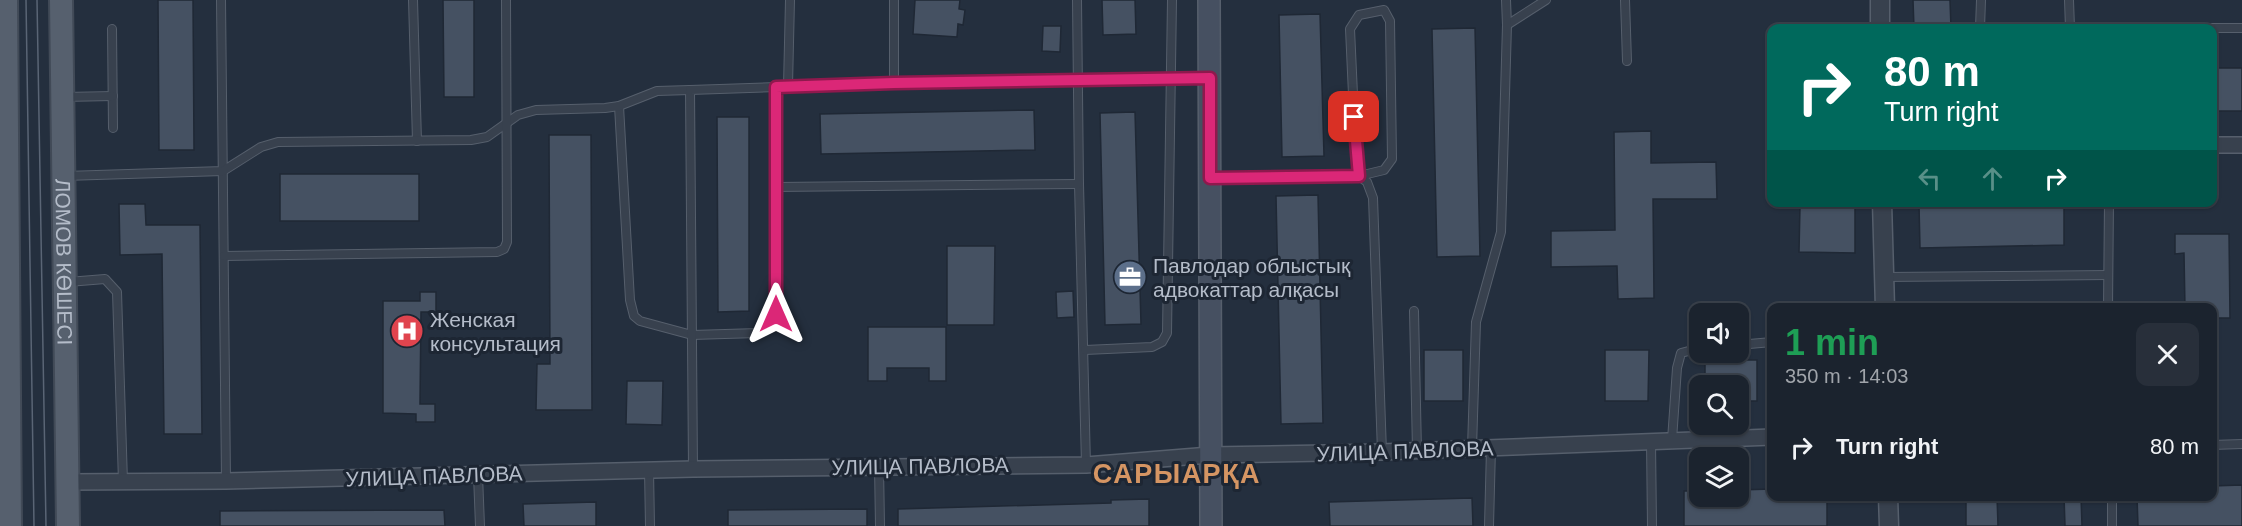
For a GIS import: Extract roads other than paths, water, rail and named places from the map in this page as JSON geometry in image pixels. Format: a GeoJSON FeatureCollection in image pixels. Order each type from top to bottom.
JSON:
{"type":"FeatureCollection","features":[{"type":"Feature","properties":{"kind":"main road"},"geometry":{"type":"LineString","coordinates":[[6,0],[4,254],[7,512]]}},
{"type":"Feature","properties":{"kind":"main road","name":"ЛОМОВ КӨШЕСІ"},"geometry":{"type":"LineString","coordinates":[[61,0],[68,526]]}},
{"type":"Feature","properties":{"kind":"main road"},"geometry":{"type":"LineString","coordinates":[[1209,0],[1211,526]]}},
{"type":"Feature","properties":{"kind":"street"},"geometry":{"type":"LineString","coordinates":[[1880,0],[1880,24]]}},
{"type":"Feature","properties":{"kind":"street"},"geometry":{"type":"LineString","coordinates":[[2217,145],[2242,145]]}},
{"type":"Feature","properties":{"kind":"street"},"geometry":{"type":"LineString","coordinates":[[1882,207],[1885,303]]}},
{"type":"Feature","properties":{"kind":"street","name":"УЛИЦА ПАВЛОВА"},"geometry":{"type":"LineString","coordinates":[[68,482],[226,481],[693,469],[1086,465],[1210,456],[1417,451],[1767,437]]}},
{"type":"Feature","properties":{"kind":"street"},"geometry":{"type":"LineString","coordinates":[[1888,501],[1889,526]]}},
{"type":"Feature","properties":{"kind":"lane"},"geometry":{"type":"LineString","coordinates":[[221,0],[226,481]]}},
{"type":"Feature","properties":{"kind":"lane"},"geometry":{"type":"LineString","coordinates":[[413,0],[417,141]]}},
{"type":"Feature","properties":{"kind":"lane"},"geometry":{"type":"LineString","coordinates":[[224,256],[497,252],[504,249],[507,242],[506,0]]}},
{"type":"Feature","properties":{"kind":"lane"},"geometry":{"type":"LineString","coordinates":[[788,86],[790,0]]}},
{"type":"Feature","properties":{"kind":"lane"},"geometry":{"type":"LineString","coordinates":[[894,0],[894,83]]}},
{"type":"Feature","properties":{"kind":"lane"},"geometry":{"type":"LineString","coordinates":[[1077,0],[1086,465]]}},
{"type":"Feature","properties":{"kind":"lane"},"geometry":{"type":"LineString","coordinates":[[1085,350],[1152,347],[1162,342],[1167,333],[1172,0]]}},
{"type":"Feature","properties":{"kind":"lane"},"geometry":{"type":"LineString","coordinates":[[1472,448],[1476,322],[1502,232],[1506,0]]}},
{"type":"Feature","properties":{"kind":"lane"},"geometry":{"type":"LineString","coordinates":[[1507,25],[1546,0]]}},
{"type":"Feature","properties":{"kind":"lane"},"geometry":{"type":"LineString","coordinates":[[1625,0],[1627,61]]}},
{"type":"Feature","properties":{"kind":"lane"},"geometry":{"type":"LineString","coordinates":[[1980,24],[1981,0]]}},
{"type":"Feature","properties":{"kind":"lane"},"geometry":{"type":"LineString","coordinates":[[2069,0],[2070,24]]}},
{"type":"Feature","properties":{"kind":"lane"},"geometry":{"type":"LineString","coordinates":[[1210,178],[1359,176],[1384,170],[1392,159],[1390,21],[1384,10],[1359,15],[1350,29],[1354,138],[1359,176],[1367,182],[1373,198],[1382,452]]}},
{"type":"Feature","properties":{"kind":"lane"},"geometry":{"type":"LineString","coordinates":[[2217,28],[2242,28]]}},
{"type":"Feature","properties":{"kind":"lane"},"geometry":{"type":"LineString","coordinates":[[112,29],[113,128]]}},
{"type":"Feature","properties":{"kind":"lane"},"geometry":{"type":"LineString","coordinates":[[63,176],[223,171],[261,147],[278,142],[471,140],[487,137],[518,116],[536,110],[619,106],[657,92],[894,83],[1210,78]]}},
{"type":"Feature","properties":{"kind":"lane"},"geometry":{"type":"LineString","coordinates":[[619,106],[630,300],[634,316],[640,321],[692,335],[758,333],[771,327],[776,314],[776,87]]}},
{"type":"Feature","properties":{"kind":"lane"},"geometry":{"type":"LineString","coordinates":[[690,90],[693,469]]}},
{"type":"Feature","properties":{"kind":"lane"},"geometry":{"type":"LineString","coordinates":[[62,97],[113,96]]}},
{"type":"Feature","properties":{"kind":"lane"},"geometry":{"type":"LineString","coordinates":[[776,187],[1079,184]]}},
{"type":"Feature","properties":{"kind":"lane"},"geometry":{"type":"LineString","coordinates":[[2108,303],[2109,207]]}},
{"type":"Feature","properties":{"kind":"lane"},"geometry":{"type":"LineString","coordinates":[[1884,277],[2108,275]]}},
{"type":"Feature","properties":{"kind":"lane"},"geometry":{"type":"LineString","coordinates":[[66,282],[105,279],[117,292],[123,482]]}},
{"type":"Feature","properties":{"kind":"lane"},"geometry":{"type":"LineString","coordinates":[[1414,311],[1417,451]]}},
{"type":"Feature","properties":{"kind":"lane"},"geometry":{"type":"LineString","coordinates":[[1749,344],[1767,342]]}},
{"type":"Feature","properties":{"kind":"lane"},"geometry":{"type":"LineString","coordinates":[[1672,440],[1677,368],[1681,353],[1689,351]]}},
{"type":"Feature","properties":{"kind":"lane"},"geometry":{"type":"LineString","coordinates":[[1651,441],[1652,526]]}},
{"type":"Feature","properties":{"kind":"lane"},"geometry":{"type":"LineString","coordinates":[[2217,445],[2242,444]]}},
{"type":"Feature","properties":{"kind":"lane"},"geometry":{"type":"LineString","coordinates":[[1489,526],[1491,448]]}},
{"type":"Feature","properties":{"kind":"lane"},"geometry":{"type":"LineString","coordinates":[[879,466],[880,526]]}},
{"type":"Feature","properties":{"kind":"lane"},"geometry":{"type":"LineString","coordinates":[[649,470],[650,526]]}},
{"type":"Feature","properties":{"kind":"lane"},"geometry":{"type":"LineString","coordinates":[[478,475],[480,526]]}},
{"type":"Feature","properties":{"kind":"lane"},"geometry":{"type":"LineString","coordinates":[[2112,501],[2112,526]]}},
{"type":"Feature","properties":{"kind":"tram line"},"geometry":{"type":"LineString","coordinates":[[26,0],[34,526]]}},
{"type":"Feature","properties":{"kind":"tram line"},"geometry":{"type":"LineString","coordinates":[[37,0],[46,526]]}},
{"type":"Feature","properties":{"kind":"place","name":"Павлодар облыстық адвокаттар алқасы"},"geometry":{"type":"Point","coordinates":[1130,277]}},
{"type":"Feature","properties":{"kind":"place","name":"Женская консультация"},"geometry":{"type":"Point","coordinates":[407,331]}},
{"type":"Feature","properties":{"kind":"district","name":"САРЫАРҚА"},"geometry":{"type":"Point","coordinates":[1177,474]}}]}
